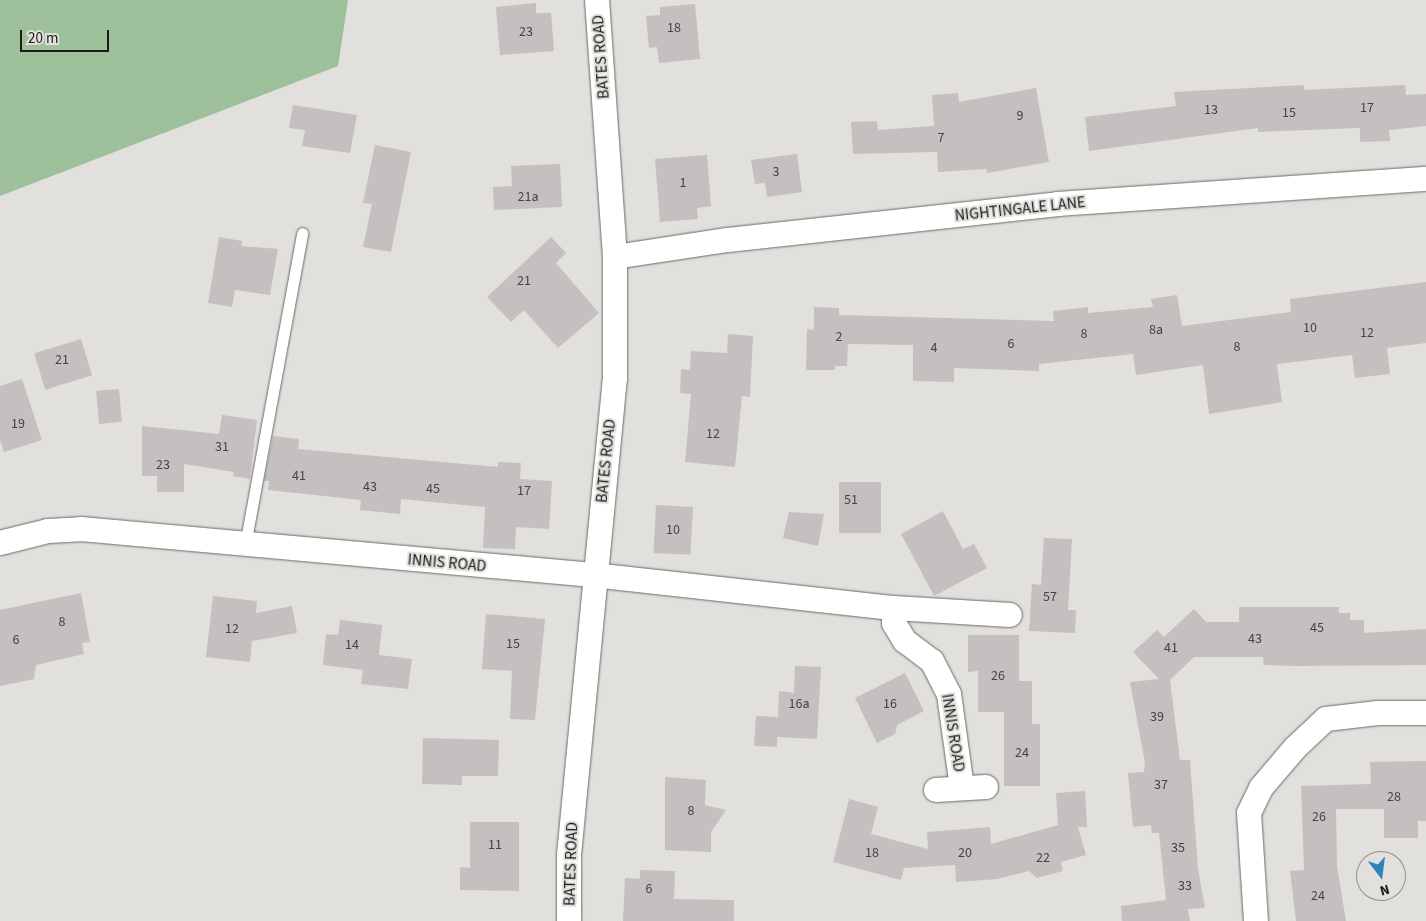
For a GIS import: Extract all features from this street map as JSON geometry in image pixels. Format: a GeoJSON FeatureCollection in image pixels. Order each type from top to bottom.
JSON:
{"type":"FeatureCollection","features":[{"type":"Feature","properties":{"kind":"street","name":"BATES ROAD"},"geometry":{"type":"LineString","coordinates":[[569,921],[569,855],[587,690],[593,575],[615,379],[615,257],[597,0]]}},
{"type":"Feature","properties":{"kind":"street","name":"NIGHTINGALE LANE"},"geometry":{"type":"LineString","coordinates":[[615,257],[728,240],[1058,204],[1426,179]]}},
{"type":"Feature","properties":{"kind":"street","name":"INNIS ROAD"},"geometry":{"type":"LineString","coordinates":[[0,543],[48,531],[81,529],[593,575],[894,608],[1010,615]]}},
{"type":"Feature","properties":{"kind":"street","name":"INNIS ROAD"},"geometry":{"type":"LineString","coordinates":[[894,608],[894,623],[905,641],[932,661],[950,694],[962,788]]}},
{"type":"Feature","properties":{"kind":"street"},"geometry":{"type":"LineString","coordinates":[[1256,921],[1249,813],[1261,788],[1294,748],[1326,720],[1378,713],[1426,713]]}},
{"type":"Feature","properties":{"kind":"street","name":"INNIS ROAD"},"geometry":{"type":"LineString","coordinates":[[936,790],[986,787]]}},
{"type":"Feature","properties":{"kind":"lane"},"geometry":{"type":"LineString","coordinates":[[245,545],[302,233]]}},
{"type":"Feature","properties":{"kind":"green space"},"geometry":{"type":"Polygon","coordinates":[[[0,0],[348,0],[338,66],[0,196],[0,0]]]}},
{"type":"Feature","properties":{"kind":"building"},"geometry":{"type":"Polygon","coordinates":[[[536,3],[536,13],[551,13],[554,51],[500,55],[496,7],[536,3]]]}},
{"type":"Feature","properties":{"kind":"building"},"geometry":{"type":"Polygon","coordinates":[[[695,4],[700,59],[659,63],[657,47],[649,48],[646,16],[660,15],[660,7],[695,4]]]}},
{"type":"Feature","properties":{"kind":"building"},"geometry":{"type":"Polygon","coordinates":[[[1304,85],[1304,90],[1405,85],[1406,95],[1426,94],[1426,126],[1389,130],[1390,141],[1360,142],[1360,128],[1258,132],[1258,128],[1089,151],[1085,117],[1176,106],[1174,92],[1304,85]]]}},
{"type":"Feature","properties":{"kind":"building"},"geometry":{"type":"Polygon","coordinates":[[[1036,88],[1049,162],[987,173],[986,169],[938,172],[937,152],[853,154],[851,122],[877,121],[878,130],[934,126],[932,95],[958,93],[959,102],[1036,88]]]}},
{"type":"Feature","properties":{"kind":"building"},"geometry":{"type":"Polygon","coordinates":[[[293,105],[357,115],[350,153],[302,146],[305,130],[289,128],[293,105]]]}},
{"type":"Feature","properties":{"kind":"building"},"geometry":{"type":"Polygon","coordinates":[[[375,145],[411,152],[391,252],[363,247],[372,204],[363,203],[375,145]]]}},
{"type":"Feature","properties":{"kind":"building"},"geometry":{"type":"Polygon","coordinates":[[[797,154],[802,192],[767,197],[765,183],[755,184],[751,160],[797,154]]]}},
{"type":"Feature","properties":{"kind":"building"},"geometry":{"type":"Polygon","coordinates":[[[707,155],[711,206],[697,208],[698,219],[660,222],[655,159],[707,155]]]}},
{"type":"Feature","properties":{"kind":"building"},"geometry":{"type":"Polygon","coordinates":[[[560,164],[562,207],[494,210],[493,187],[512,186],[511,166],[560,164]]]}},
{"type":"Feature","properties":{"kind":"building"},"geometry":{"type":"Polygon","coordinates":[[[219,237],[242,241],[241,246],[278,249],[270,295],[235,290],[232,307],[208,303],[219,237]]]}},
{"type":"Feature","properties":{"kind":"building"},"geometry":{"type":"Polygon","coordinates":[[[551,237],[566,253],[556,263],[599,313],[558,348],[524,310],[511,322],[487,297],[551,237]]]}},
{"type":"Feature","properties":{"kind":"building"},"geometry":{"type":"Polygon","coordinates":[[[1426,282],[1426,343],[1387,348],[1390,374],[1355,378],[1352,355],[1277,364],[1282,402],[1209,414],[1203,365],[1136,375],[1133,354],[1039,364],[1039,371],[954,368],[954,382],[913,381],[913,345],[848,344],[847,366],[835,366],[835,370],[806,370],[807,329],[814,330],[814,307],[839,308],[839,315],[1054,321],[1053,311],[1088,307],[1088,313],[1153,307],[1151,299],[1177,295],[1182,326],[1291,312],[1290,299],[1426,282]]]}},
{"type":"Feature","properties":{"kind":"building"},"geometry":{"type":"Polygon","coordinates":[[[728,334],[753,336],[750,397],[742,396],[735,467],[685,462],[691,394],[680,393],[681,369],[690,370],[691,351],[727,353],[728,334]]]}},
{"type":"Feature","properties":{"kind":"building"},"geometry":{"type":"Polygon","coordinates":[[[81,339],[92,375],[45,390],[34,353],[81,339]]]}},
{"type":"Feature","properties":{"kind":"building"},"geometry":{"type":"Polygon","coordinates":[[[22,379],[42,440],[4,452],[0,440],[0,386],[22,379]]]}},
{"type":"Feature","properties":{"kind":"building"},"geometry":{"type":"Polygon","coordinates":[[[119,389],[122,422],[99,424],[96,391],[119,389]]]}},
{"type":"Feature","properties":{"kind":"building"},"geometry":{"type":"Polygon","coordinates":[[[222,415],[257,420],[250,479],[233,476],[234,472],[184,464],[184,492],[157,492],[157,476],[142,476],[142,426],[219,434],[222,415]]]}},
{"type":"Feature","properties":{"kind":"building"},"geometry":{"type":"Polygon","coordinates":[[[273,436],[299,439],[298,449],[498,467],[498,462],[521,463],[520,479],[552,481],[549,529],[516,527],[515,549],[483,548],[485,507],[401,499],[400,514],[360,510],[361,500],[268,490],[269,481],[264,481],[273,436]]]}},
{"type":"Feature","properties":{"kind":"building"},"geometry":{"type":"Polygon","coordinates":[[[839,482],[881,482],[881,533],[839,533],[839,482]]]}},
{"type":"Feature","properties":{"kind":"building"},"geometry":{"type":"Polygon","coordinates":[[[656,505],[693,507],[690,555],[653,553],[656,505]]]}},
{"type":"Feature","properties":{"kind":"building"},"geometry":{"type":"Polygon","coordinates":[[[943,511],[963,549],[974,544],[987,568],[934,596],[901,534],[943,511]]]}},
{"type":"Feature","properties":{"kind":"building"},"geometry":{"type":"Polygon","coordinates":[[[789,512],[824,514],[818,546],[783,538],[789,512]]]}},
{"type":"Feature","properties":{"kind":"building"},"geometry":{"type":"Polygon","coordinates":[[[1044,538],[1072,539],[1068,610],[1076,610],[1075,633],[1029,631],[1032,584],[1041,585],[1044,538]]]}},
{"type":"Feature","properties":{"kind":"building"},"geometry":{"type":"Polygon","coordinates":[[[81,593],[90,642],[82,643],[84,654],[36,665],[34,679],[0,686],[0,610],[81,593]]]}},
{"type":"Feature","properties":{"kind":"building"},"geometry":{"type":"Polygon","coordinates":[[[213,596],[257,601],[256,613],[292,606],[297,633],[252,641],[250,662],[206,657],[213,596]]]}},
{"type":"Feature","properties":{"kind":"building"},"geometry":{"type":"Polygon","coordinates":[[[1239,607],[1339,607],[1339,613],[1350,613],[1350,620],[1364,620],[1364,633],[1426,629],[1426,665],[1264,665],[1263,657],[1194,657],[1170,680],[1180,760],[1190,760],[1198,869],[1205,908],[1188,909],[1190,921],[1122,921],[1121,906],[1166,900],[1159,833],[1152,833],[1151,825],[1133,827],[1128,773],[1144,772],[1145,763],[1130,682],[1159,679],[1133,652],[1157,630],[1164,637],[1194,609],[1206,622],[1239,622],[1239,607]]]}},
{"type":"Feature","properties":{"kind":"building"},"geometry":{"type":"Polygon","coordinates":[[[486,614],[545,619],[535,720],[510,719],[512,671],[482,669],[486,614]]]}},
{"type":"Feature","properties":{"kind":"building"},"geometry":{"type":"Polygon","coordinates":[[[340,620],[382,625],[379,655],[412,659],[408,689],[361,684],[363,670],[323,665],[326,634],[338,635],[340,620]]]}},
{"type":"Feature","properties":{"kind":"building"},"geometry":{"type":"Polygon","coordinates":[[[968,635],[1019,635],[1019,681],[1032,681],[1032,724],[1040,724],[1040,786],[1004,786],[1004,712],[978,712],[978,671],[968,672],[968,635]]]}},
{"type":"Feature","properties":{"kind":"building"},"geometry":{"type":"Polygon","coordinates":[[[795,666],[821,667],[817,739],[777,737],[777,747],[754,746],[756,716],[778,717],[779,691],[794,693],[795,666]]]}},
{"type":"Feature","properties":{"kind":"building"},"geometry":{"type":"Polygon","coordinates":[[[905,673],[924,711],[897,725],[895,734],[877,743],[855,698],[905,673]]]}},
{"type":"Feature","properties":{"kind":"building"},"geometry":{"type":"Polygon","coordinates":[[[423,738],[499,740],[498,776],[462,776],[462,785],[422,784],[423,738]]]}},
{"type":"Feature","properties":{"kind":"building"},"geometry":{"type":"Polygon","coordinates":[[[1426,761],[1426,821],[1418,821],[1418,838],[1384,838],[1384,809],[1336,809],[1337,866],[1346,921],[1296,921],[1290,871],[1304,870],[1301,786],[1371,784],[1370,762],[1426,761]]]}},
{"type":"Feature","properties":{"kind":"building"},"geometry":{"type":"Polygon","coordinates":[[[665,777],[706,780],[705,805],[726,810],[711,832],[711,852],[665,850],[665,777]]]}},
{"type":"Feature","properties":{"kind":"building"},"geometry":{"type":"Polygon","coordinates":[[[1085,791],[1087,827],[1078,827],[1086,855],[1061,862],[1063,871],[1037,878],[1029,871],[998,879],[956,882],[955,865],[904,868],[901,880],[833,862],[849,799],[878,807],[871,834],[928,849],[927,832],[990,827],[991,844],[1058,825],[1056,793],[1085,791]]]}},
{"type":"Feature","properties":{"kind":"building"},"geometry":{"type":"Polygon","coordinates":[[[470,822],[519,822],[519,891],[460,890],[460,867],[470,868],[470,822]]]}},
{"type":"Feature","properties":{"kind":"building"},"geometry":{"type":"Polygon","coordinates":[[[640,870],[675,871],[674,899],[734,900],[734,921],[623,921],[625,878],[640,879],[640,870]]]}}]}
